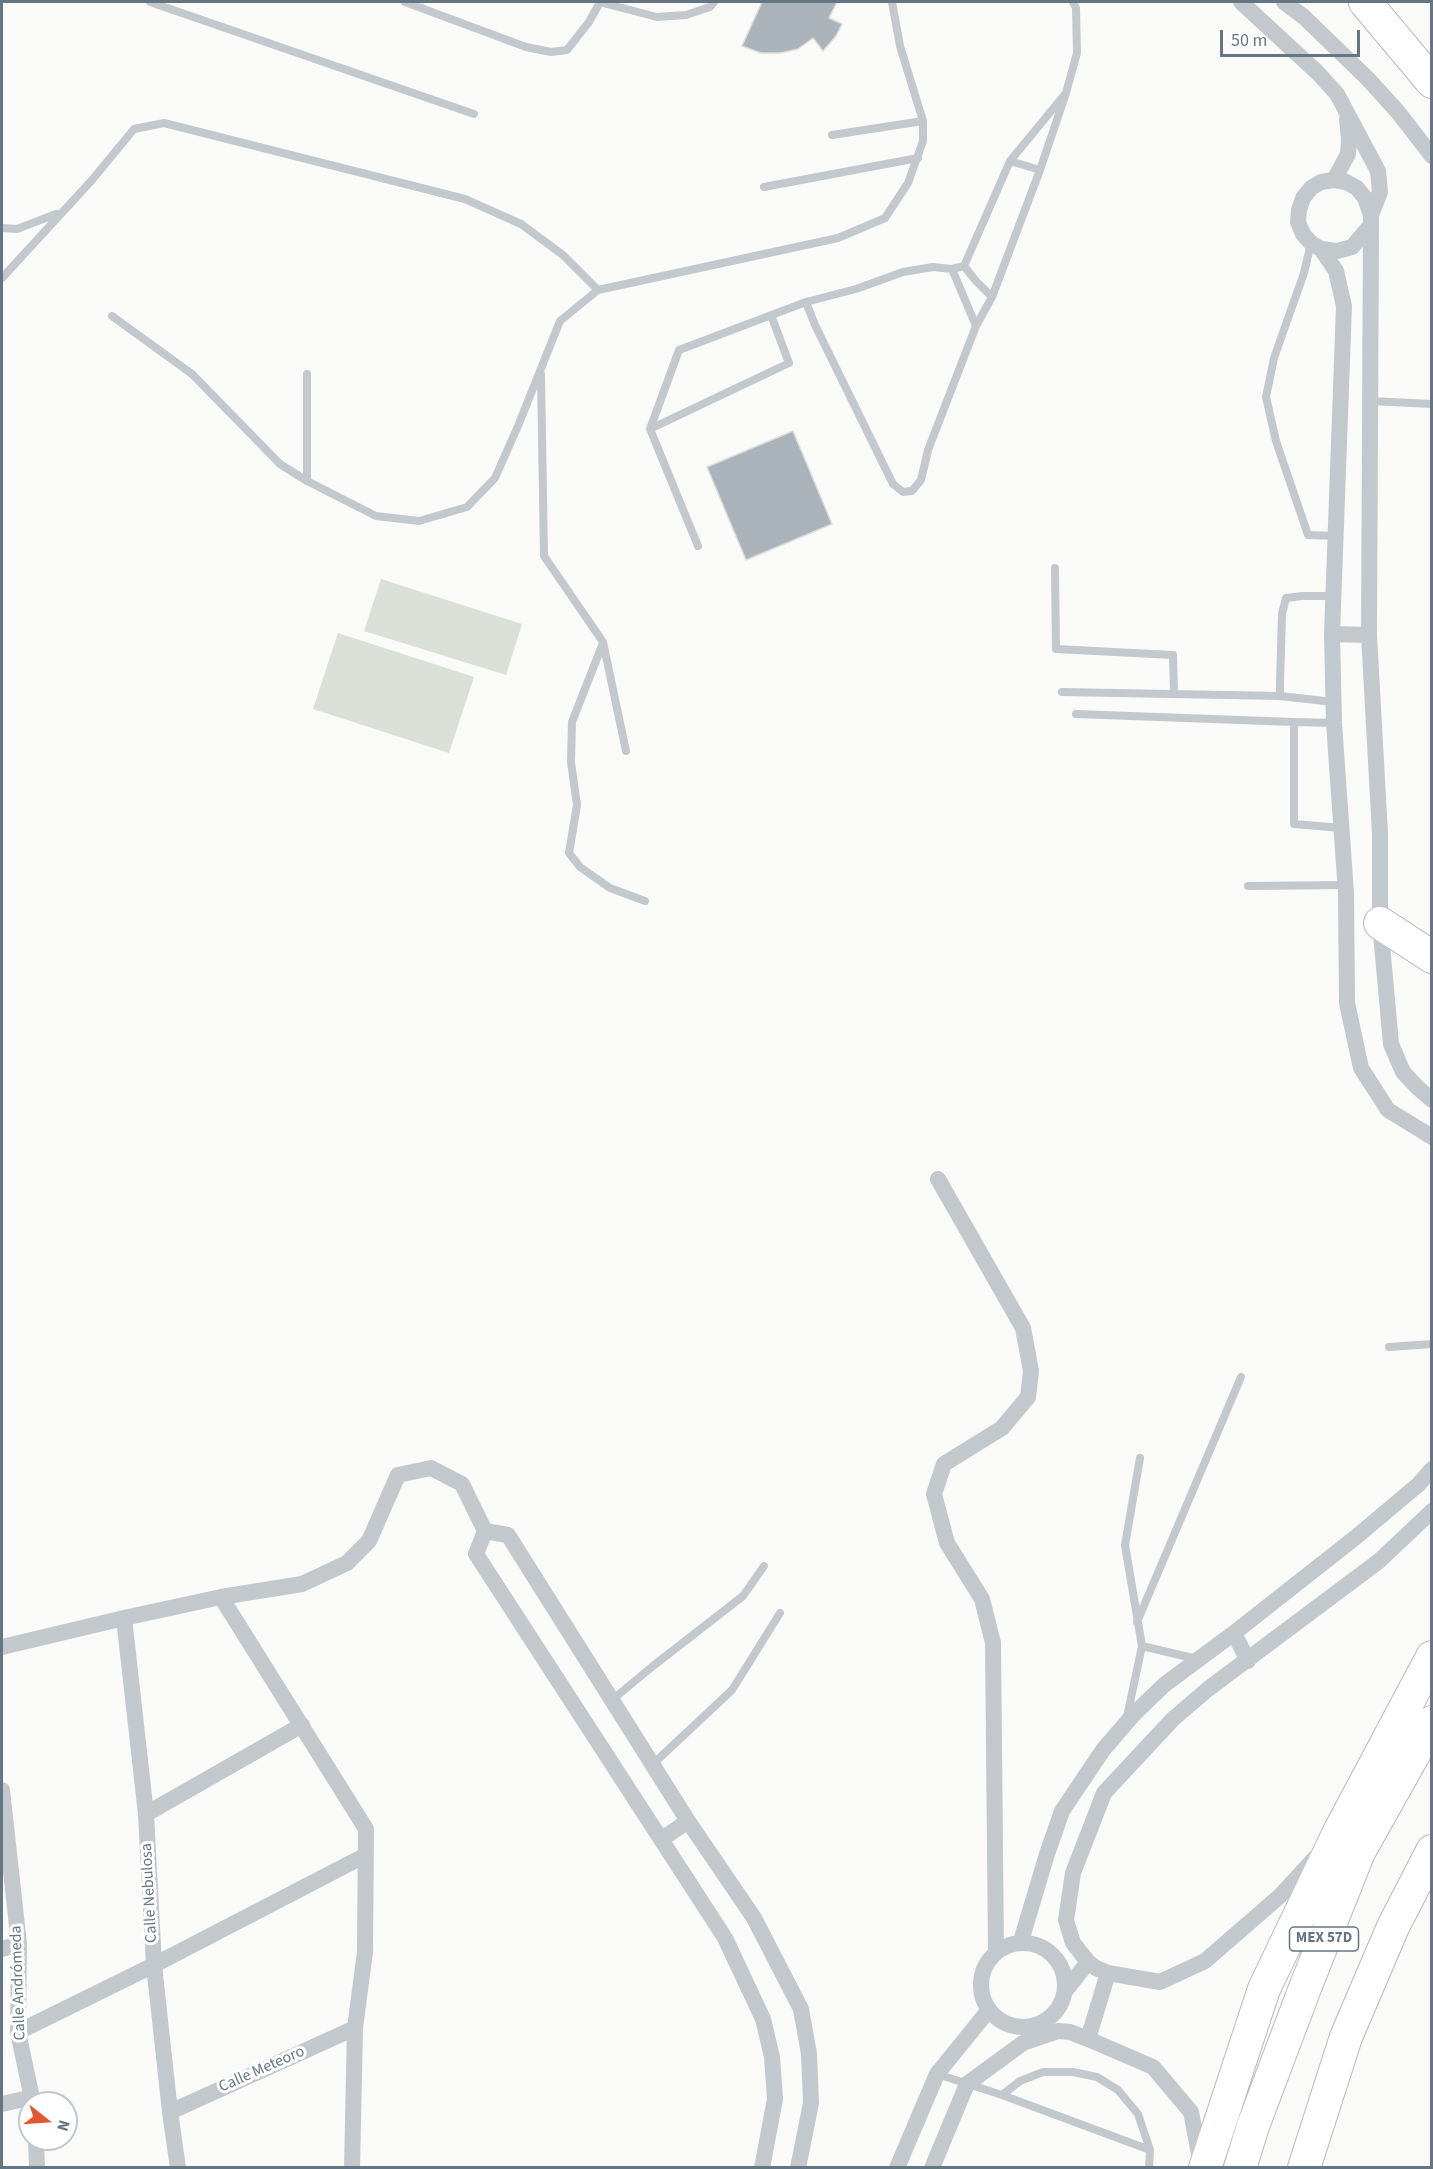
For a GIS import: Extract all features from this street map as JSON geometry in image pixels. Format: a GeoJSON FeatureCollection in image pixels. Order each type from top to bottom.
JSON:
{"type":"FeatureCollection","features":[{"type":"Feature","properties":{"kind":"highway"},"geometry":{"type":"LineString","coordinates":[[1365,2],[1431,82]]}},
{"type":"Feature","properties":{"kind":"highway"},"geometry":{"type":"LineString","coordinates":[[1380,922],[1431,957]]}},
{"type":"Feature","properties":{"kind":"highway"},"geometry":{"type":"LineString","coordinates":[[1203,2168],[1264,1989],[1339,1832],[1431,1658]]}},
{"type":"Feature","properties":{"kind":"highway","name":"MEX 57D"},"geometry":{"type":"LineString","coordinates":[[1240,2168],[1253,2126],[1300,1999],[1359,1852],[1431,1722]]}},
{"type":"Feature","properties":{"kind":"highway","name":"MEX 57D"},"geometry":{"type":"LineString","coordinates":[[1304,2168],[1346,2037],[1393,1927],[1431,1851]]}},
{"type":"Feature","properties":{"kind":"street"},"geometry":{"type":"LineString","coordinates":[[1241,2],[1318,73],[1337,94],[1378,171],[1380,192],[1371,220],[1352,247],[1337,251],[1316,246]]}},
{"type":"Feature","properties":{"kind":"street"},"geometry":{"type":"LineString","coordinates":[[1284,2],[1304,17],[1368,80],[1398,112],[1431,156]]}},
{"type":"Feature","properties":{"kind":"street"},"geometry":{"type":"LineString","coordinates":[[1334,180],[1348,154],[1350,140],[1345,106]]}},
{"type":"Feature","properties":{"kind":"street"},"geometry":{"type":"LineString","coordinates":[[1431,1100],[1403,1072],[1391,1044],[1380,922],[1380,834],[1369,634],[1371,220],[1365,198],[1357,188],[1346,182],[1334,180],[1322,182],[1311,188],[1301,204],[1299,222],[1303,234],[1336,271],[1344,306],[1332,634],[1334,723],[1346,885],[1347,1003],[1361,1068],[1388,1110],[1431,1137]]}},
{"type":"Feature","properties":{"kind":"street"},"geometry":{"type":"LineString","coordinates":[[1332,634],[1369,634]]}},
{"type":"Feature","properties":{"kind":"street"},"geometry":{"type":"LineString","coordinates":[[938,1179],[1023,1328],[1031,1371],[1028,1397],[1002,1428],[944,1464],[934,1494],[947,1543],[982,1599],[993,1643],[996,1950],[982,1974],[981,1993],[988,2011],[1024,2036]]}},
{"type":"Feature","properties":{"kind":"street"},"geometry":{"type":"LineString","coordinates":[[2,1647],[221,1597],[302,1584],[347,1563],[369,1541],[398,1475],[431,1468],[462,1484],[485,1531],[476,1554],[725,1938],[763,2019],[772,2057],[775,2099],[762,2168]]}},
{"type":"Feature","properties":{"kind":"street"},"geometry":{"type":"LineString","coordinates":[[1021,1941],[1062,1811],[1103,1750],[1125,1724],[1164,1685],[1356,1537],[1419,1484],[1431,1469]]}},
{"type":"Feature","properties":{"kind":"street"},"geometry":{"type":"LineString","coordinates":[[1339,1832],[1281,1895],[1205,1961],[1160,1982],[1108,1973],[1096,1968],[1088,1962],[1073,1943],[1065,1920],[1073,1873],[1104,1793],[1173,1719],[1208,1689],[1379,1561],[1431,1511]]}},
{"type":"Feature","properties":{"kind":"street"},"geometry":{"type":"LineString","coordinates":[[485,1531],[507,1535],[688,1821],[754,1918],[801,2009],[809,2054],[811,2103],[798,2168]]}},
{"type":"Feature","properties":{"kind":"street"},"geometry":{"type":"LineString","coordinates":[[221,1597],[366,1829],[365,1952],[355,2028],[352,2168]]}},
{"type":"Feature","properties":{"kind":"street","name":"Calle Nebulosa"},"geometry":{"type":"LineString","coordinates":[[124,1618],[146,1814],[154,1965],[178,2168]]}},
{"type":"Feature","properties":{"kind":"street"},"geometry":{"type":"LineString","coordinates":[[1234,1633],[1248,1661]]}},
{"type":"Feature","properties":{"kind":"street"},"geometry":{"type":"LineString","coordinates":[[146,1814],[302,1725]]}},
{"type":"Feature","properties":{"kind":"street","name":"Calle Andrómeda"},"geometry":{"type":"LineString","coordinates":[[2,1790],[19,1944],[18,2032],[31,2091]]}},
{"type":"Feature","properties":{"kind":"street"},"geometry":{"type":"LineString","coordinates":[[662,1839],[688,1821]]}},
{"type":"Feature","properties":{"kind":"street"},"geometry":{"type":"LineString","coordinates":[[18,2032],[154,1965],[364,1856]]}},
{"type":"Feature","properties":{"kind":"street"},"geometry":{"type":"LineString","coordinates":[[996,1950],[1021,1941],[1049,1950],[1073,1943]]}},
{"type":"Feature","properties":{"kind":"street"},"geometry":{"type":"LineString","coordinates":[[2,1949],[19,1944]]}},
{"type":"Feature","properties":{"kind":"street"},"geometry":{"type":"LineString","coordinates":[[1049,1950],[1062,1968],[1066,1990]]}},
{"type":"Feature","properties":{"kind":"street"},"geometry":{"type":"LineString","coordinates":[[1052,2026],[1066,1990],[1088,1962]]}},
{"type":"Feature","properties":{"kind":"street"},"geometry":{"type":"LineString","coordinates":[[1088,2039],[1108,1973]]}},
{"type":"Feature","properties":{"kind":"street"},"geometry":{"type":"LineString","coordinates":[[899,2166],[937,2074],[988,2011]]}},
{"type":"Feature","properties":{"kind":"street"},"geometry":{"type":"LineString","coordinates":[[932,2168],[966,2084],[1024,2036],[1052,2026],[1153,2067],[1191,2112],[1203,2168]]}},
{"type":"Feature","properties":{"kind":"street","name":"Calle Meteoro"},"geometry":{"type":"LineString","coordinates":[[170,2112],[355,2028]]}},
{"type":"Feature","properties":{"kind":"street"},"geometry":{"type":"LineString","coordinates":[[2,2104],[18,2102]]}},
{"type":"Feature","properties":{"kind":"street"},"geometry":{"type":"LineString","coordinates":[[36,2151],[37,2168]]}},
{"type":"Feature","properties":{"kind":"lane"},"geometry":{"type":"LineString","coordinates":[[150,2],[474,114]]}},
{"type":"Feature","properties":{"kind":"lane"},"geometry":{"type":"LineString","coordinates":[[405,2],[526,48],[551,52],[567,50],[589,22],[600,2],[657,17],[686,15],[710,7],[714,2]]}},
{"type":"Feature","properties":{"kind":"lane"},"geometry":{"type":"LineString","coordinates":[[112,315],[192,375],[280,464],[307,481],[376,516],[419,521],[467,507],[495,478],[560,321],[598,290],[838,238],[885,218],[908,183],[923,141],[923,121],[900,46],[892,2]]}},
{"type":"Feature","properties":{"kind":"lane"},"geometry":{"type":"LineString","coordinates":[[806,302],[893,484],[903,492],[912,491],[921,480],[928,450],[976,326],[992,297],[1040,170],[1077,53],[1076,8],[1073,2]]}},
{"type":"Feature","properties":{"kind":"lane"},"geometry":{"type":"LineString","coordinates":[[964,266],[1010,161],[1065,93]]}},
{"type":"Feature","properties":{"kind":"lane"},"geometry":{"type":"LineString","coordinates":[[832,135],[923,121]]}},
{"type":"Feature","properties":{"kind":"lane"},"geometry":{"type":"LineString","coordinates":[[2,278],[59,213],[92,180],[134,129],[164,123],[465,199],[521,224],[563,255],[598,290]]}},
{"type":"Feature","properties":{"kind":"lane"},"geometry":{"type":"LineString","coordinates":[[764,187],[918,158]]}},
{"type":"Feature","properties":{"kind":"lane"},"geometry":{"type":"LineString","coordinates":[[1010,161],[1040,170]]}},
{"type":"Feature","properties":{"kind":"lane"},"geometry":{"type":"LineString","coordinates":[[2,228],[17,229],[59,213]]}},
{"type":"Feature","properties":{"kind":"lane"},"geometry":{"type":"LineString","coordinates":[[1316,246],[1274,358],[1266,397],[1276,441],[1308,535],[1336,536]]}},
{"type":"Feature","properties":{"kind":"lane"},"geometry":{"type":"LineString","coordinates":[[698,546],[650,429],[680,350],[806,302],[856,289],[903,273],[933,267],[952,269],[964,266]]}},
{"type":"Feature","properties":{"kind":"lane"},"geometry":{"type":"LineString","coordinates":[[964,266],[992,297]]}},
{"type":"Feature","properties":{"kind":"lane"},"geometry":{"type":"LineString","coordinates":[[952,269],[976,326]]}},
{"type":"Feature","properties":{"kind":"lane"},"geometry":{"type":"LineString","coordinates":[[650,429],[789,363],[771,315]]}},
{"type":"Feature","properties":{"kind":"lane"},"geometry":{"type":"LineString","coordinates":[[540,368],[544,556],[603,642],[626,752]]}},
{"type":"Feature","properties":{"kind":"lane"},"geometry":{"type":"LineString","coordinates":[[307,481],[308,374]]}},
{"type":"Feature","properties":{"kind":"lane"},"geometry":{"type":"LineString","coordinates":[[1370,401],[1431,404]]}},
{"type":"Feature","properties":{"kind":"lane"},"geometry":{"type":"LineString","coordinates":[[1055,568],[1056,649],[1173,655],[1174,694]]}},
{"type":"Feature","properties":{"kind":"lane"},"geometry":{"type":"LineString","coordinates":[[1280,696],[1282,614],[1286,598],[1334,597]]}},
{"type":"Feature","properties":{"kind":"lane"},"geometry":{"type":"LineString","coordinates":[[603,642],[572,722],[571,762],[577,805],[569,853],[580,867],[610,888],[645,901]]}},
{"type":"Feature","properties":{"kind":"lane"},"geometry":{"type":"LineString","coordinates":[[1062,692],[1280,696],[1334,702]]}},
{"type":"Feature","properties":{"kind":"lane"},"geometry":{"type":"LineString","coordinates":[[1076,714],[1334,723]]}},
{"type":"Feature","properties":{"kind":"lane"},"geometry":{"type":"LineString","coordinates":[[1294,722],[1294,824],[1342,828]]}},
{"type":"Feature","properties":{"kind":"lane"},"geometry":{"type":"LineString","coordinates":[[1248,886],[1346,885]]}},
{"type":"Feature","properties":{"kind":"lane"},"geometry":{"type":"LineString","coordinates":[[1389,1347],[1431,1344]]}},
{"type":"Feature","properties":{"kind":"lane"},"geometry":{"type":"LineString","coordinates":[[1137,1623],[1241,1377]]}},
{"type":"Feature","properties":{"kind":"lane"},"geometry":{"type":"LineString","coordinates":[[1125,1724],[1142,1646],[1125,1545],[1140,1458]]}},
{"type":"Feature","properties":{"kind":"lane"},"geometry":{"type":"LineString","coordinates":[[612,1700],[743,1596],[764,1566]]}},
{"type":"Feature","properties":{"kind":"lane"},"geometry":{"type":"LineString","coordinates":[[653,1764],[732,1690],[780,1613]]}},
{"type":"Feature","properties":{"kind":"lane"},"geometry":{"type":"LineString","coordinates":[[1142,1646],[1198,1660]]}},
{"type":"Feature","properties":{"kind":"lane"},"geometry":{"type":"LineString","coordinates":[[1002,2095],[1020,2081],[1043,2072],[1074,2072],[1097,2077],[1118,2090],[1138,2114],[1150,2150],[1149,2168]]}},
{"type":"Feature","properties":{"kind":"lane"},"geometry":{"type":"LineString","coordinates":[[937,2074],[1002,2095],[1150,2150]]}},
{"type":"Feature","properties":{"kind":"shaded area"},"geometry":{"type":"Polygon","coordinates":[[[381,579],[522,624],[506,675],[364,631],[381,579]]]}},
{"type":"Feature","properties":{"kind":"shaded area"},"geometry":{"type":"Polygon","coordinates":[[[338,633],[474,677],[449,753],[313,709],[338,633]]]}},
{"type":"Feature","properties":{"kind":"building"},"geometry":{"type":"Polygon","coordinates":[[[762,2],[837,2],[829,18],[842,24],[836,36],[823,51],[813,38],[798,49],[780,53],[761,53],[742,46],[762,2]]]}},
{"type":"Feature","properties":{"kind":"building"},"geometry":{"type":"Polygon","coordinates":[[[793,431],[832,524],[746,560],[707,467],[793,431]]]}}]}
